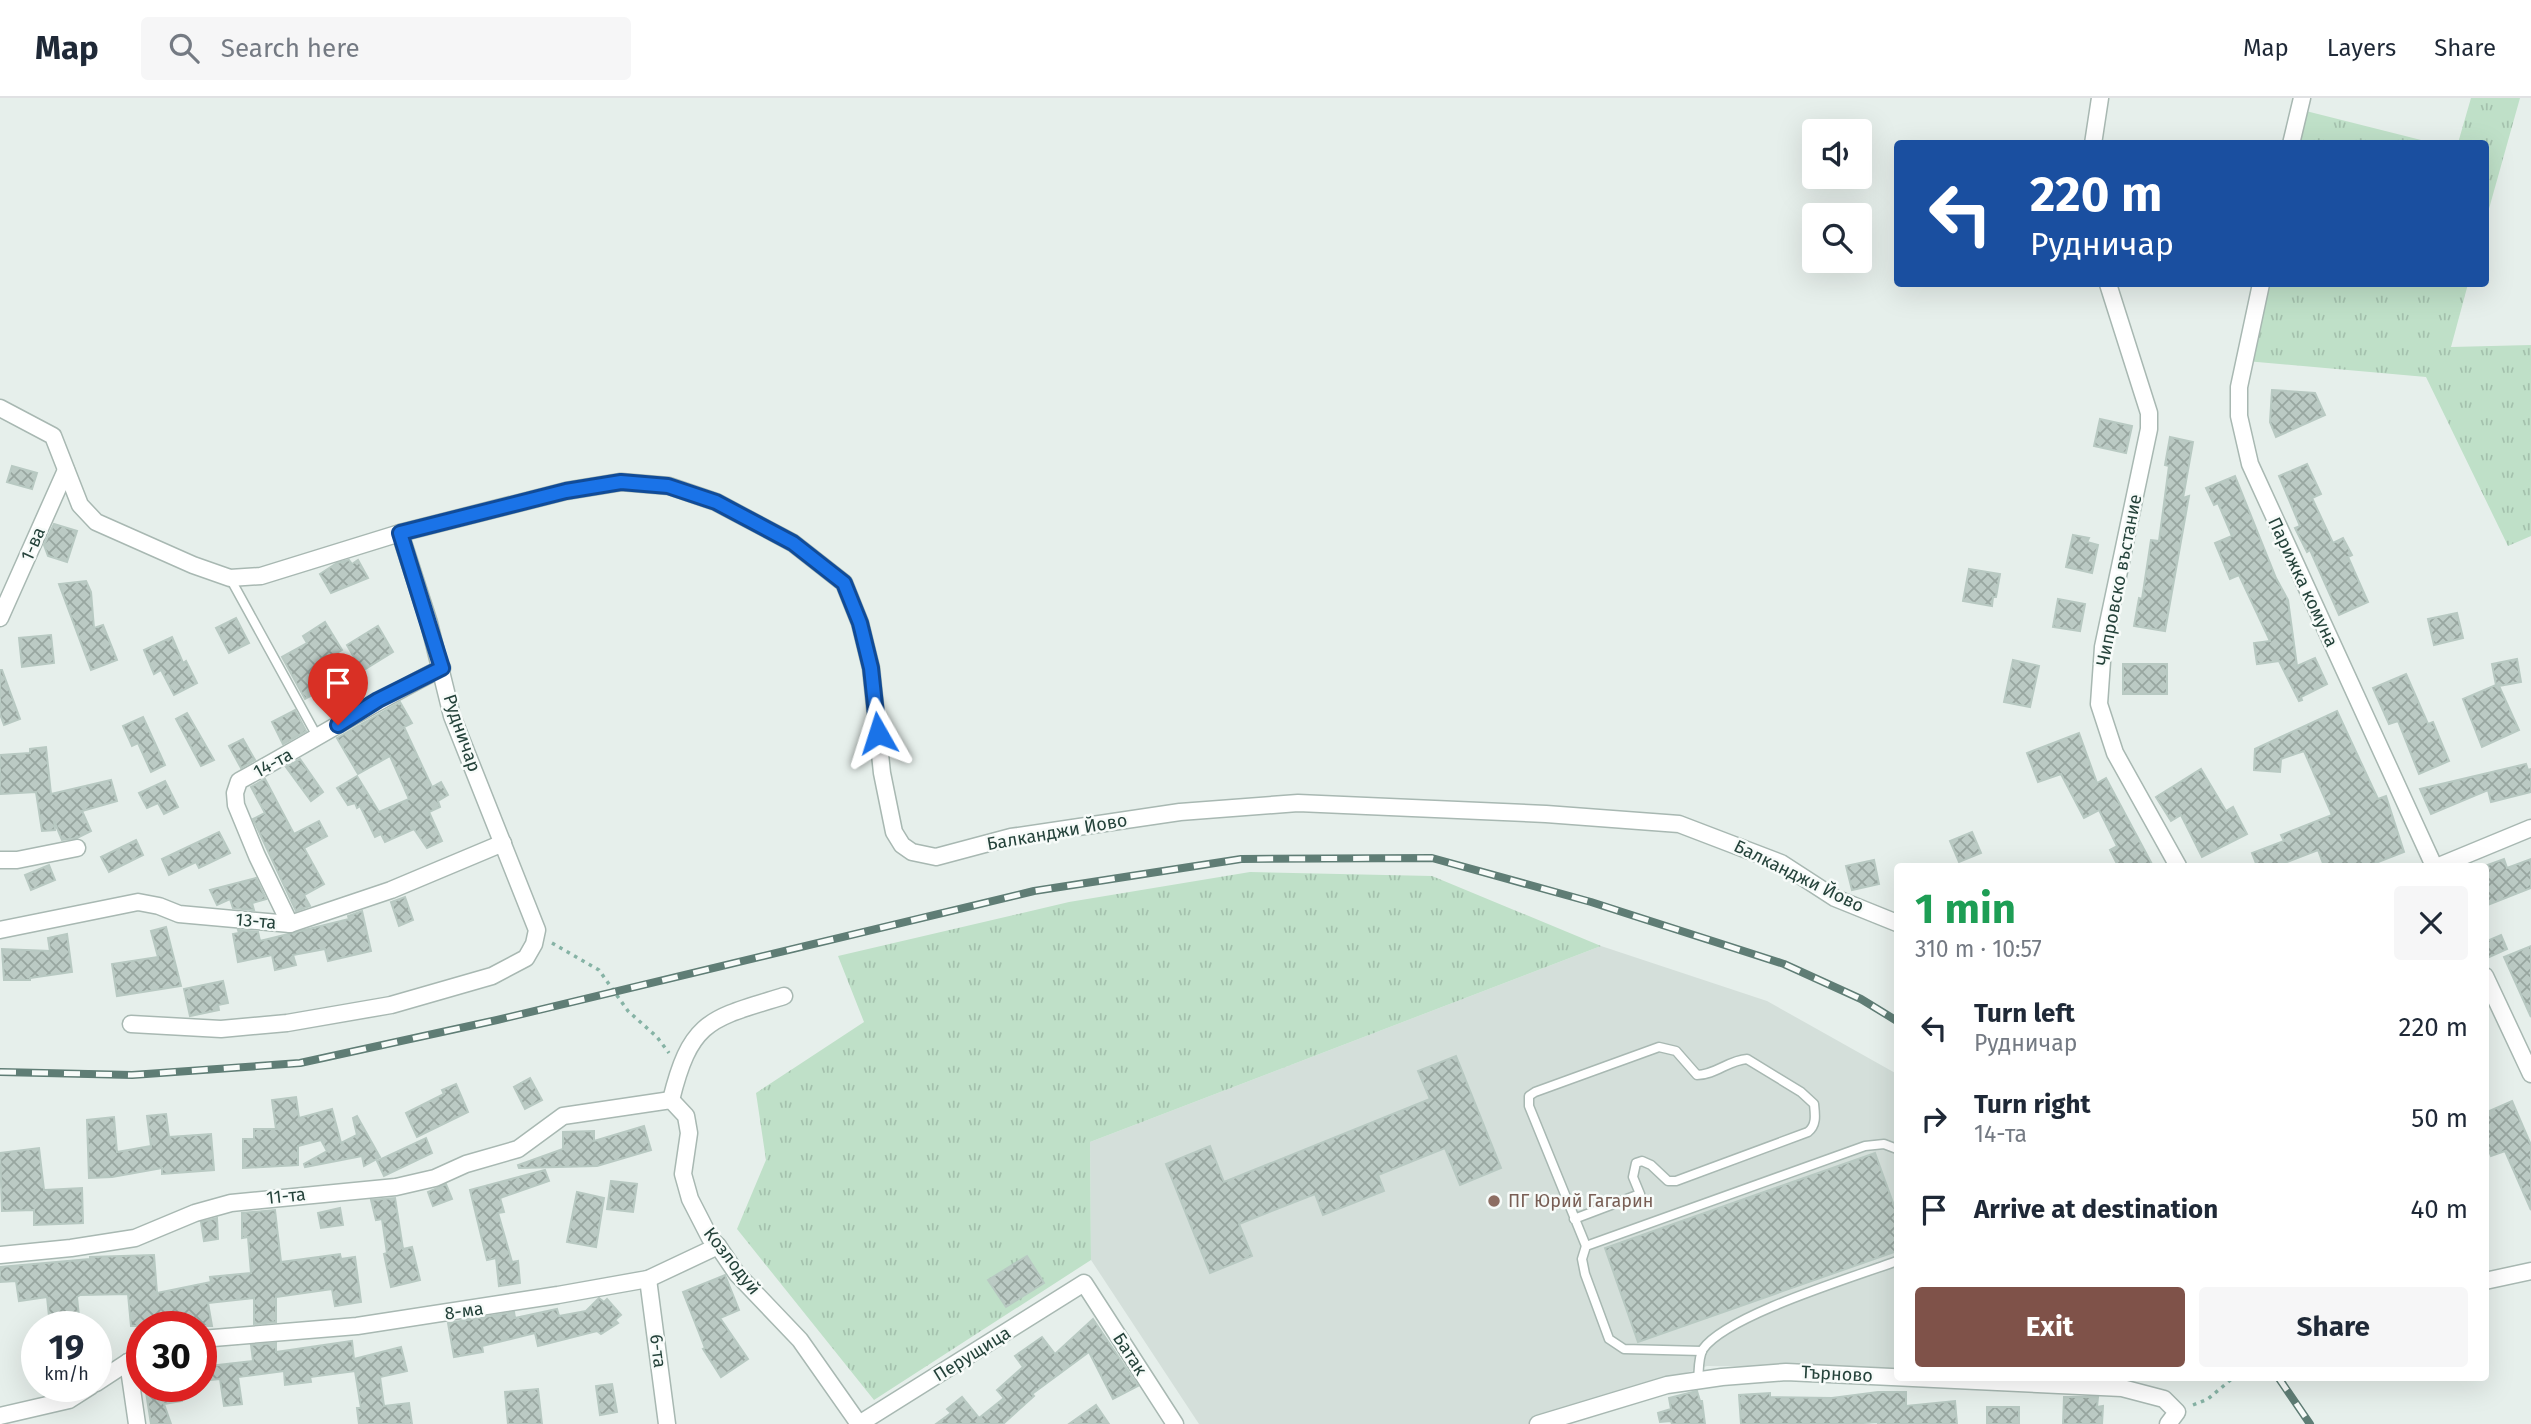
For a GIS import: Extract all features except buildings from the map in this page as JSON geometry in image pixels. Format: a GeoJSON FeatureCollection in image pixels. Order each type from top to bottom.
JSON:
{"type":"FeatureCollection","features":[{"type":"Feature","properties":{"kind":"street"},"geometry":{"type":"LineString","coordinates":[[2094,140],[2100,98]]}},
{"type":"Feature","properties":{"kind":"street"},"geometry":{"type":"LineString","coordinates":[[2292,140],[2302,98]]}},
{"type":"Feature","properties":{"kind":"street","name":"Чипровско въстание"},"geometry":{"type":"LineString","coordinates":[[2109,287],[2149,413],[2149,429],[2103,647],[2099,704],[2115,753],[2176,863]]}},
{"type":"Feature","properties":{"kind":"street","name":"Парижка комуна"},"geometry":{"type":"LineString","coordinates":[[2260,287],[2239,387],[2239,416],[2250,464],[2433,863]]}},
{"type":"Feature","properties":{"kind":"street"},"geometry":{"type":"LineString","coordinates":[[0,408],[53,436],[80,505],[96,522],[192,565],[230,578],[261,576],[400,533]]}},
{"type":"Feature","properties":{"kind":"street","name":"1-ва"},"geometry":{"type":"LineString","coordinates":[[0,618],[7,584],[65,470]]}},
{"type":"Feature","properties":{"kind":"street","name":"Балканджи Йово"},"geometry":{"type":"LineString","coordinates":[[400,533],[566,491],[621,482],[668,486],[716,502],[793,543],[844,583],[860,623],[871,668],[882,773],[894,832],[902,845],[912,852],[936,857],[1011,837],[1050,831],[1180,812],[1298,803],[1546,814],[1679,824],[1781,863],[1835,898],[1894,922]]}},
{"type":"Feature","properties":{"kind":"street","name":"Рудничар"},"geometry":{"type":"LineString","coordinates":[[400,533],[442,668],[452,716],[537,930]]}},
{"type":"Feature","properties":{"kind":"street","name":"14-та"},"geometry":{"type":"LineString","coordinates":[[290,924],[236,805],[235,793],[239,781],[318,738],[378,700],[442,668]]}},
{"type":"Feature","properties":{"kind":"street"},"geometry":{"type":"LineString","coordinates":[[2446,863],[2531,828]]}},
{"type":"Feature","properties":{"kind":"street","name":"13-та"},"geometry":{"type":"LineString","coordinates":[[0,930],[138,902],[179,914],[290,924],[391,890],[503,843]]}},
{"type":"Feature","properties":{"kind":"street"},"geometry":{"type":"LineString","coordinates":[[0,860],[17,860],[77,848]]}},
{"type":"Feature","properties":{"kind":"street"},"geometry":{"type":"LineString","coordinates":[[131,1024],[221,1029],[287,1023],[391,1005],[492,975],[526,958],[534,944],[537,930]]}},
{"type":"Feature","properties":{"kind":"street"},"geometry":{"type":"LineString","coordinates":[[2489,985],[2531,1074]]}},
{"type":"Feature","properties":{"kind":"street"},"geometry":{"type":"LineString","coordinates":[[671,1100],[680,1067],[696,1035],[717,1018],[784,996]]}},
{"type":"Feature","properties":{"kind":"street","name":"11-та"},"geometry":{"type":"LineString","coordinates":[[0,1255],[135,1238],[195,1213],[231,1203],[396,1187],[435,1178],[466,1164],[518,1149],[563,1116],[671,1100]]}},
{"type":"Feature","properties":{"kind":"street","name":"Козлодуй"},"geometry":{"type":"LineString","coordinates":[[671,1100],[687,1116],[689,1133],[683,1174],[690,1199],[710,1238],[719,1246],[737,1274],[800,1340],[859,1424]]}},
{"type":"Feature","properties":{"kind":"street","name":"8-ма"},"geometry":{"type":"LineString","coordinates":[[217,1338],[357,1326],[488,1308],[648,1279],[719,1246]]}},
{"type":"Feature","properties":{"kind":"street"},"geometry":{"type":"LineString","coordinates":[[2489,1280],[2531,1271]]}},
{"type":"Feature","properties":{"kind":"street","name":"6-та"},"geometry":{"type":"LineString","coordinates":[[648,1279],[667,1424]]}},
{"type":"Feature","properties":{"kind":"street","name":"Перущица"},"geometry":{"type":"LineString","coordinates":[[859,1424],[1084,1283]]}},
{"type":"Feature","properties":{"kind":"street","name":"Батак"},"geometry":{"type":"LineString","coordinates":[[1084,1283],[1175,1424]]}},
{"type":"Feature","properties":{"kind":"street","name":"Търново"},"geometry":{"type":"LineString","coordinates":[[1538,1424],[1667,1385],[1786,1372],[1894,1377]]}},
{"type":"Feature","properties":{"kind":"street","name":"Търново"},"geometry":{"type":"LineString","coordinates":[[1975,1381],[2122,1388],[2164,1399],[2172,1418]]}},
{"type":"Feature","properties":{"kind":"street"},"geometry":{"type":"LineString","coordinates":[[0,1416],[64,1402]]}},
{"type":"Feature","properties":{"kind":"street"},"geometry":{"type":"LineString","coordinates":[[136,1402],[137,1424]]}},
{"type":"Feature","properties":{"kind":"lane"},"geometry":{"type":"LineString","coordinates":[[230,578],[318,738]]}},
{"type":"Feature","properties":{"kind":"lane"},"geometry":{"type":"LineString","coordinates":[[1574,1219],[1640,1194],[1633,1177],[1636,1163],[1642,1161],[1651,1165],[1668,1181],[1676,1181],[1808,1132],[1815,1122],[1814,1104],[1801,1092],[1746,1059],[1739,1059],[1707,1075],[1697,1075],[1676,1051],[1659,1047],[1535,1091],[1529,1096],[1528,1106],[1574,1219],[1586,1246],[1582,1259],[1585,1274],[1609,1339],[1624,1349],[1702,1351]]}},
{"type":"Feature","properties":{"kind":"lane"},"geometry":{"type":"LineString","coordinates":[[1586,1246],[1865,1146],[1884,1144],[1894,1148]]}},
{"type":"Feature","properties":{"kind":"lane"},"geometry":{"type":"LineString","coordinates":[[1698,1381],[1702,1351],[1720,1333],[1748,1317],[1894,1262]]}},
{"type":"Feature","properties":{"kind":"path"},"geometry":{"type":"LineString","coordinates":[[537,930],[555,946],[599,970],[628,1011],[657,1037],[680,1067]]}},
{"type":"Feature","properties":{"kind":"path"},"geometry":{"type":"LineString","coordinates":[[2172,1418],[2208,1399],[2229,1381]]}},
{"type":"Feature","properties":{"kind":"shaded area","name":"ПГ Юрий Гагарин"},"geometry":{"type":"Polygon","coordinates":[[[1601,946],[1767,1001],[1894,1072],[1894,1368],[1707,1366],[1529,1424],[1199,1424],[1091,1260],[1090,1142],[1601,946]]]}},
{"type":"Feature","properties":{"kind":"green space"},"geometry":{"type":"Polygon","coordinates":[[[2471,98],[2520,98],[2489,209],[2489,140],[2459,140],[2471,98]]]}},
{"type":"Feature","properties":{"kind":"green space"},"geometry":{"type":"Polygon","coordinates":[[[2298,109],[2421,140],[2292,140],[2298,109]]]}},
{"type":"Feature","properties":{"kind":"green space"},"geometry":{"type":"Polygon","coordinates":[[[2261,287],[2467,287],[2451,347],[2531,345],[2531,536],[2508,546],[2426,377],[2246,361],[2261,287]]]}},
{"type":"Feature","properties":{"kind":"green space"},"geometry":{"type":"Polygon","coordinates":[[[1250,872],[1432,876],[1601,946],[1090,1142],[1091,1260],[874,1400],[737,1229],[766,1160],[756,1093],[864,1022],[838,956],[1069,902],[1250,872]]]}},
{"type":"Feature","properties":{"kind":"railway"},"geometry":{"type":"LineString","coordinates":[[0,1072],[132,1075],[300,1063],[497,1020],[1034,891],[1241,859],[1432,858],[1591,902],[1784,964],[1861,999],[1894,1019]]}},
{"type":"Feature","properties":{"kind":"railway"},"geometry":{"type":"LineString","coordinates":[[2281,1381],[2310,1424]]}},
{"type":"Feature","properties":{"kind":"place","name":"ПГ Юрий Гагарин"},"geometry":{"type":"Point","coordinates":[1494,1201]}},
{"type":"Feature","properties":{"kind":"route"},"geometry":{"type":"LineString","coordinates":[[338,725],[378,700],[442,668],[400,533],[566,491],[621,482],[668,486],[716,502],[793,543],[844,583],[860,623],[871,668],[878,733]]}}]}
